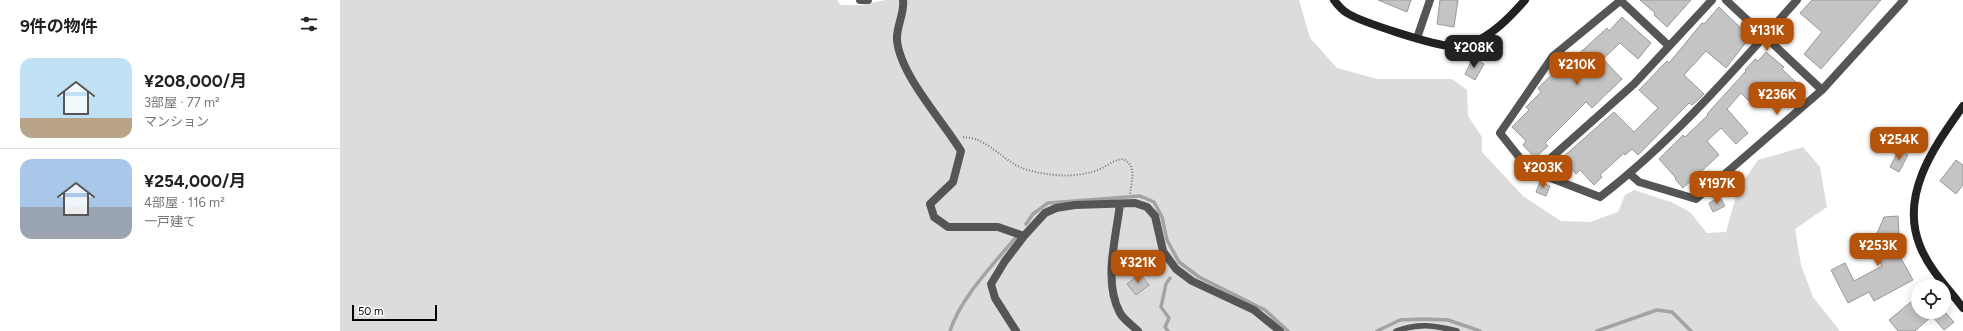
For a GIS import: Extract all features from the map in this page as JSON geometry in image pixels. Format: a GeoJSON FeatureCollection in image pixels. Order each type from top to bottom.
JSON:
{"type":"FeatureCollection","features":[{"type":"Feature","properties":{"kind":"street"},"geometry":{"type":"LineString","coordinates":[[860,0],[868,0]]}},
{"type":"Feature","properties":{"kind":"street"},"geometry":{"type":"LineString","coordinates":[[903,0],[897,40],[904,60],[925,99],[952,136],[961,152],[953,182],[930,204],[934,217],[948,227],[998,227],[1024,236]]}},
{"type":"Feature","properties":{"kind":"street"},"geometry":{"type":"LineString","coordinates":[[1334,0],[1347,13],[1417,38],[1452,46],[1469,44],[1484,37],[1509,18],[1525,0]]}},
{"type":"Feature","properties":{"kind":"street"},"geometry":{"type":"LineString","coordinates":[[1417,38],[1430,0]]}},
{"type":"Feature","properties":{"kind":"street"},"geometry":{"type":"LineString","coordinates":[[1669,46],[1620,0],[1553,56],[1500,133],[1527,166],[1535,172],[1600,197],[1630,174],[1693,114],[1797,0]]}},
{"type":"Feature","properties":{"kind":"street"},"geometry":{"type":"LineString","coordinates":[[1535,172],[1634,84],[1712,0]]}},
{"type":"Feature","properties":{"kind":"street"},"geometry":{"type":"LineString","coordinates":[[1726,0],[1822,90]]}},
{"type":"Feature","properties":{"kind":"street"},"geometry":{"type":"LineString","coordinates":[[1630,174],[1639,182],[1696,199],[1822,90],[1904,0]]}},
{"type":"Feature","properties":{"kind":"street"},"geometry":{"type":"LineString","coordinates":[[1963,106],[1943,135],[1923,170],[1914,195],[1914,219],[1919,245],[1931,267],[1963,308]]}},
{"type":"Feature","properties":{"kind":"street"},"geometry":{"type":"LineString","coordinates":[[1016,331],[996,298],[991,284],[1005,261],[1024,236],[1045,213],[1056,208],[1135,203],[1148,206],[1155,216],[1163,251],[1176,269],[1192,281],[1254,310],[1280,331]]}},
{"type":"Feature","properties":{"kind":"street"},"geometry":{"type":"LineString","coordinates":[[1120,204],[1111,282],[1113,297],[1121,315],[1138,331]]}},
{"type":"Feature","properties":{"kind":"lane"},"geometry":{"type":"LineString","coordinates":[[1396,331],[1407,327],[1430,324],[1456,331]]}},
{"type":"Feature","properties":{"kind":"path"},"geometry":{"type":"LineString","coordinates":[[952,136],[977,139],[1004,158],[1027,170],[1061,175],[1078,175],[1097,171],[1117,160],[1123,159],[1131,165],[1133,173],[1130,189]]}},
{"type":"Feature","properties":{"kind":"shaded area"},"geometry":{"type":"Polygon","coordinates":[[[340,0],[837,0],[841,5],[861,5],[886,0],[1299,0],[1310,38],[1337,68],[1377,79],[1452,79],[1467,90],[1468,116],[1482,137],[1482,152],[1523,196],[1561,221],[1590,222],[1618,212],[1625,195],[1634,190],[1671,202],[1690,212],[1707,233],[1726,232],[1738,189],[1758,160],[1803,147],[1820,167],[1827,207],[1795,229],[1801,265],[1813,297],[1840,331],[340,331],[340,0]]]}},
{"type":"Feature","properties":{"kind":"building"},"geometry":{"type":"Polygon","coordinates":[[[1378,0],[1411,0],[1407,12],[1378,0]]]}},
{"type":"Feature","properties":{"kind":"building"},"geometry":{"type":"Polygon","coordinates":[[[1440,0],[1458,0],[1454,27],[1437,24],[1440,0]]]}},
{"type":"Feature","properties":{"kind":"building"},"geometry":{"type":"Polygon","coordinates":[[[1640,0],[1691,0],[1667,27],[1654,15],[1655,13],[1640,0]]]}},
{"type":"Feature","properties":{"kind":"building"},"geometry":{"type":"Polygon","coordinates":[[[1812,0],[1881,0],[1821,69],[1804,54],[1822,32],[1800,13],[1812,0]]]}},
{"type":"Feature","properties":{"kind":"building"},"geometry":{"type":"Polygon","coordinates":[[[1719,7],[1750,37],[1726,68],[1706,51],[1684,75],[1704,94],[1692,105],[1689,103],[1638,155],[1632,149],[1625,155],[1624,153],[1600,175],[1602,177],[1594,185],[1580,170],[1576,174],[1569,166],[1561,174],[1553,166],[1614,112],[1634,132],[1658,108],[1639,90],[1667,61],[1669,63],[1702,23],[1704,24],[1719,7]]]}},
{"type":"Feature","properties":{"kind":"building"},"geometry":{"type":"Polygon","coordinates":[[[1622,17],[1651,43],[1638,59],[1620,43],[1603,59],[1622,79],[1592,108],[1586,102],[1545,143],[1548,146],[1535,158],[1523,145],[1526,141],[1512,127],[1529,110],[1526,107],[1541,92],[1538,88],[1558,69],[1556,67],[1566,58],[1570,62],[1607,28],[1609,31],[1622,17]]]}},
{"type":"Feature","properties":{"kind":"building"},"geometry":{"type":"Polygon","coordinates":[[[1766,52],[1784,67],[1782,69],[1801,87],[1784,105],[1764,87],[1750,102],[1741,93],[1727,109],[1748,133],[1736,144],[1721,128],[1707,141],[1719,155],[1683,188],[1659,159],[1683,135],[1685,137],[1708,115],[1707,114],[1755,59],[1758,61],[1766,52]]]}},
{"type":"Feature","properties":{"kind":"building"},"geometry":{"type":"Polygon","coordinates":[[[1473,58],[1484,64],[1475,80],[1465,74],[1473,58]]]}},
{"type":"Feature","properties":{"kind":"building"},"geometry":{"type":"Polygon","coordinates":[[[1899,150],[1908,155],[1899,172],[1890,167],[1899,150]]]}},
{"type":"Feature","properties":{"kind":"building"},"geometry":{"type":"Polygon","coordinates":[[[1956,160],[1963,165],[1963,185],[1956,194],[1940,181],[1956,160]]]}},
{"type":"Feature","properties":{"kind":"building"},"geometry":{"type":"Polygon","coordinates":[[[1540,182],[1550,186],[1546,196],[1536,192],[1540,182]]]}},
{"type":"Feature","properties":{"kind":"building"},"geometry":{"type":"Polygon","coordinates":[[[1720,197],[1725,206],[1713,212],[1709,203],[1720,197]]]}},
{"type":"Feature","properties":{"kind":"building"},"geometry":{"type":"Polygon","coordinates":[[[1898,216],[1899,233],[1895,235],[1903,250],[1898,253],[1912,279],[1874,301],[1869,292],[1848,303],[1831,270],[1845,263],[1854,281],[1882,266],[1872,248],[1875,247],[1873,243],[1884,217],[1898,216]]]}},
{"type":"Feature","properties":{"kind":"building"},"geometry":{"type":"Polygon","coordinates":[[[1140,274],[1149,285],[1136,295],[1127,284],[1140,274]]]}},
{"type":"Feature","properties":{"kind":"building"},"geometry":{"type":"Polygon","coordinates":[[[1911,302],[1911,319],[1929,319],[1915,331],[1898,331],[1889,320],[1911,302]]]}},
{"type":"Feature","properties":{"kind":"building"},"geometry":{"type":"Polygon","coordinates":[[[1935,319],[1951,319],[1954,322],[1944,330],[1935,319]]]}},
{"type":"Feature","properties":{"kind":"waterway"},"geometry":{"type":"LineString","coordinates":[[1026,224],[1033,214],[1048,203],[1140,196],[1154,202],[1162,217],[1167,240],[1179,262],[1199,277],[1265,310],[1288,331]]}},
{"type":"Feature","properties":{"kind":"waterway"},"geometry":{"type":"LineString","coordinates":[[950,331],[955,318],[978,282],[1016,237]]}},
{"type":"Feature","properties":{"kind":"waterway"},"geometry":{"type":"LineString","coordinates":[[1168,331],[1165,327],[1169,318],[1161,307],[1166,284],[1170,278]]}},
{"type":"Feature","properties":{"kind":"waterway"},"geometry":{"type":"LineString","coordinates":[[1597,331],[1657,310],[1672,312],[1691,331]]}},
{"type":"Feature","properties":{"kind":"waterway"},"geometry":{"type":"LineString","coordinates":[[1377,331],[1400,320],[1423,319],[1448,320],[1480,331]]}}]}
